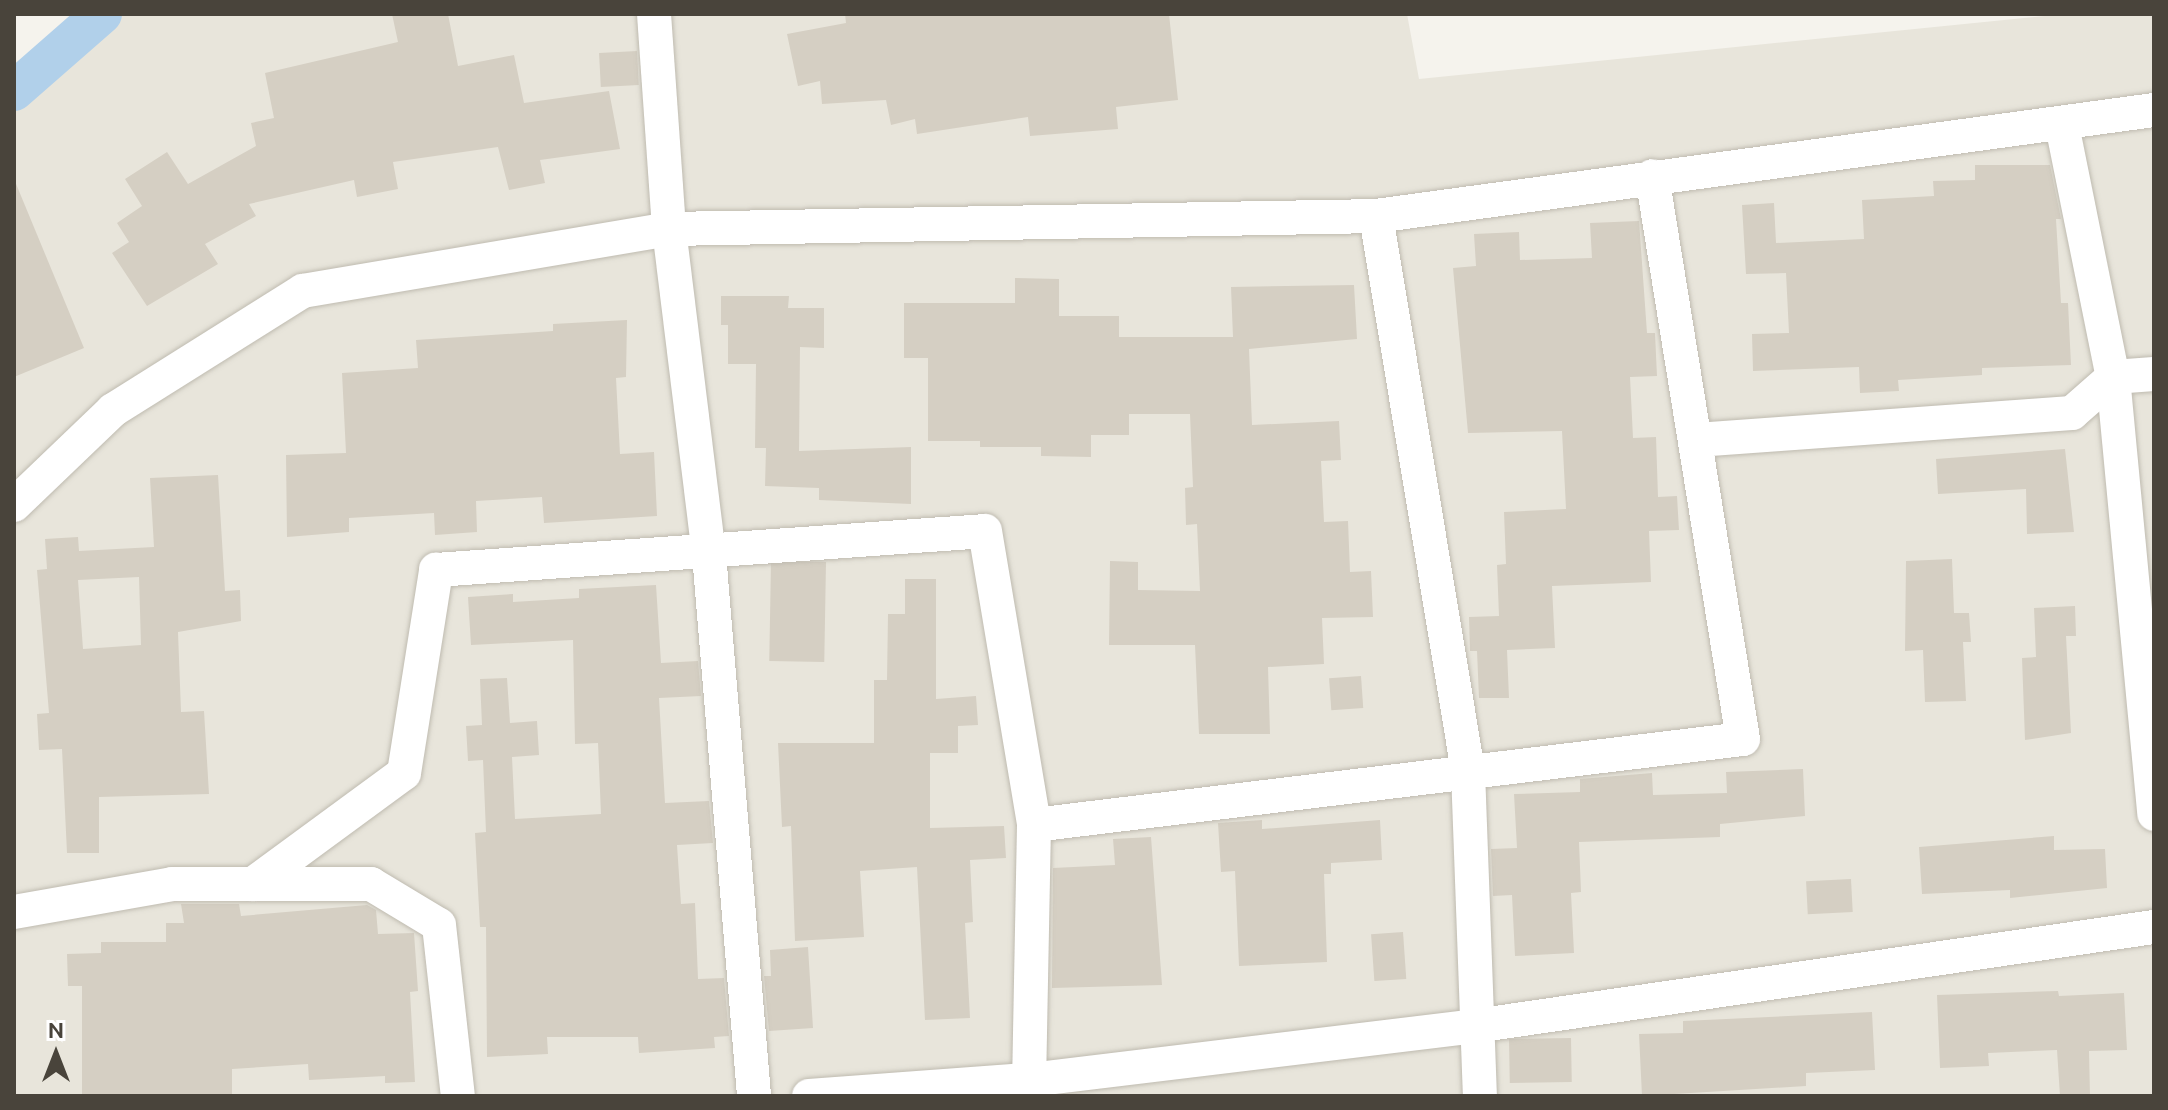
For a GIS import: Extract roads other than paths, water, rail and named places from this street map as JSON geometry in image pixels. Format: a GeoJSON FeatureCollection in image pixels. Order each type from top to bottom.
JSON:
{"type":"FeatureCollection","features":[{"type":"Feature","properties":{"kind":"street"},"geometry":{"type":"LineString","coordinates":[[654,14],[669,229],[709,554],[754,1096]]}},
{"type":"Feature","properties":{"kind":"street"},"geometry":{"type":"LineString","coordinates":[[14,505],[113,410],[303,291],[669,229],[1376,216],[1652,176],[2062,125],[2154,110]]}},
{"type":"Feature","properties":{"kind":"street"},"geometry":{"type":"LineString","coordinates":[[2062,125],[2113,377],[2154,814]]}},
{"type":"Feature","properties":{"kind":"street"},"geometry":{"type":"LineString","coordinates":[[1034,825],[1743,739],[1652,176]]}},
{"type":"Feature","properties":{"kind":"street"},"geometry":{"type":"LineString","coordinates":[[1376,216],[1468,771],[1475,1026],[1480,1096]]}},
{"type":"Feature","properties":{"kind":"street"},"geometry":{"type":"LineString","coordinates":[[1696,440],[2072,413],[2113,377],[2154,374]]}},
{"type":"Feature","properties":{"kind":"street"},"geometry":{"type":"LineString","coordinates":[[253,884],[404,773],[436,570],[709,554],[985,531],[1034,825],[1029,1088]]}},
{"type":"Feature","properties":{"kind":"street"},"geometry":{"type":"LineString","coordinates":[[14,912],[172,884],[371,884],[439,925],[458,1096]]}},
{"type":"Feature","properties":{"kind":"street"},"geometry":{"type":"LineString","coordinates":[[809,1096],[1029,1088],[2154,927]]}},
{"type":"Feature","properties":{"kind":"waterway"},"geometry":{"type":"LineString","coordinates":[[14,91],[102,14]]}}]}
